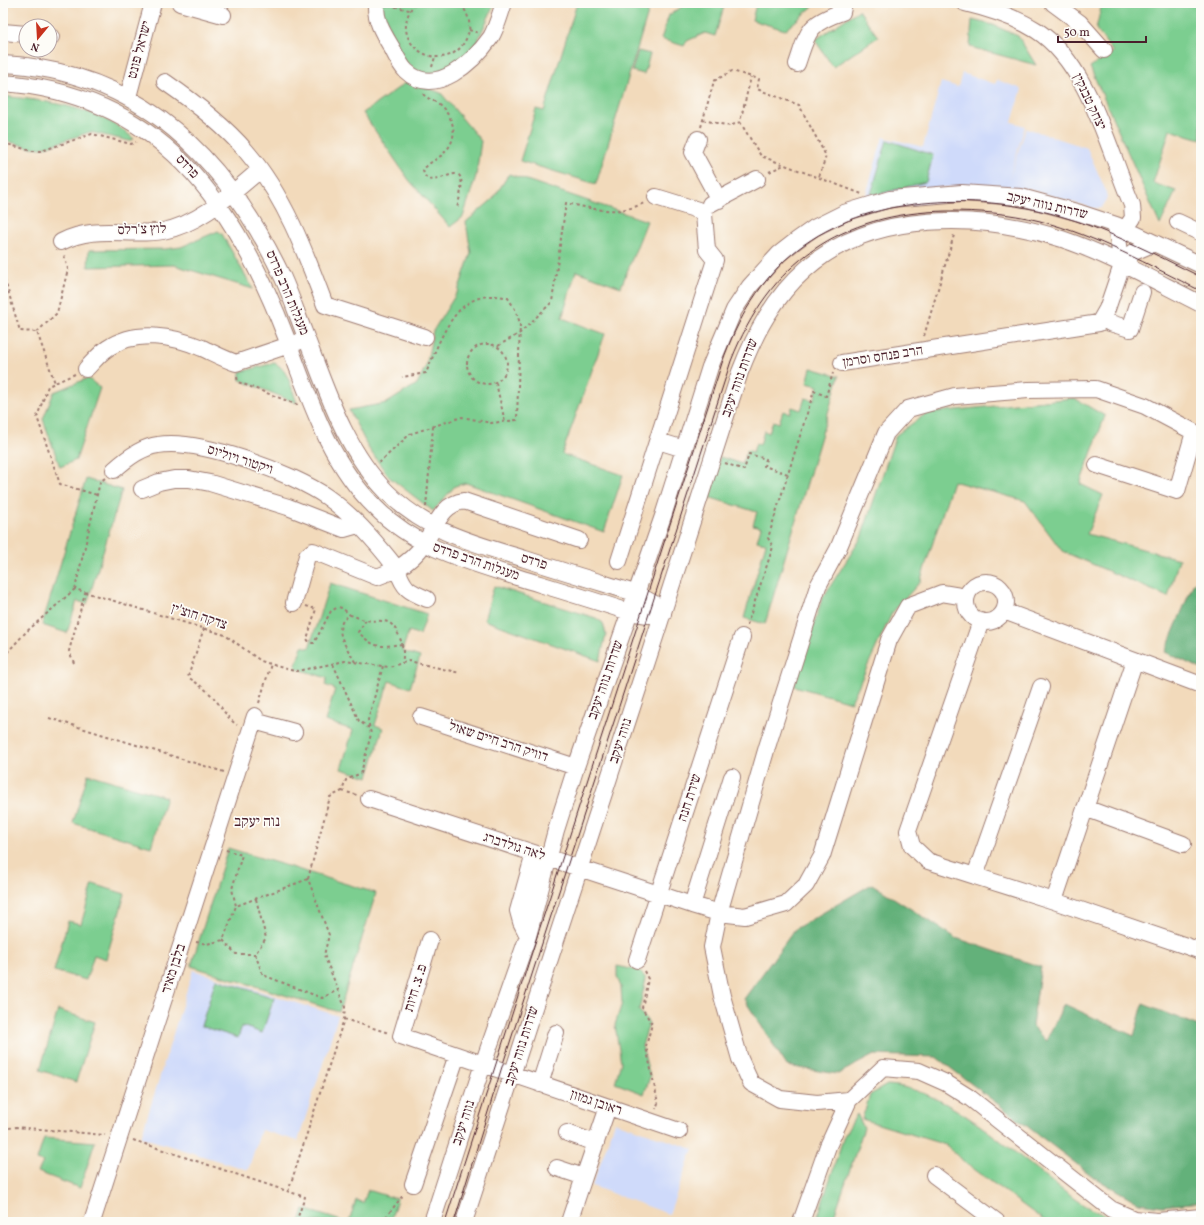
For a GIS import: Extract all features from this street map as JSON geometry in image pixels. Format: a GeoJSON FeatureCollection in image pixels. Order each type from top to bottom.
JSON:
{"type":"FeatureCollection","features":[{"type":"Feature","properties":{"kind":"street","name":"ישראל פונט"},"geometry":{"type":"LineString","coordinates":[[128,97],[153,3]]}},
{"type":"Feature","properties":{"kind":"street"},"geometry":{"type":"LineString","coordinates":[[180,3],[223,15]]}},
{"type":"Feature","properties":{"kind":"street"},"geometry":{"type":"LineString","coordinates":[[382,4],[377,21],[400,64],[412,75],[428,81],[442,79],[452,75],[469,61],[492,36],[504,3]]}},
{"type":"Feature","properties":{"kind":"street"},"geometry":{"type":"LineString","coordinates":[[797,64],[808,33],[813,26],[826,17],[842,12],[844,3]]}},
{"type":"Feature","properties":{"kind":"street","name":"יצחק טבנקין"},"geometry":{"type":"LineString","coordinates":[[965,3],[1016,19],[1037,31],[1057,47],[1073,67],[1087,91],[1125,189],[1124,210],[1120,231]]}},
{"type":"Feature","properties":{"kind":"street"},"geometry":{"type":"LineString","coordinates":[[1053,3],[1080,23],[1104,50]]}},
{"type":"Feature","properties":{"kind":"street"},"geometry":{"type":"LineString","coordinates":[[3,32],[18,33]]}},
{"type":"Feature","properties":{"kind":"street","name":"פרדס"},"geometry":{"type":"LineString","coordinates":[[3,64],[59,72],[102,85],[128,97],[145,107],[190,142],[210,162],[233,192]]}},
{"type":"Feature","properties":{"kind":"street","name":"פרדס"},"geometry":{"type":"LineString","coordinates":[[3,82],[54,90],[88,101],[124,116],[152,135],[177,156],[196,174],[234,226],[267,288],[289,345]]}},
{"type":"Feature","properties":{"kind":"street"},"geometry":{"type":"LineString","coordinates":[[165,82],[189,99],[226,130],[246,151],[260,170],[282,204],[313,273],[325,305],[425,337]]}},
{"type":"Feature","properties":{"kind":"street"},"geometry":{"type":"LineString","coordinates":[[698,139],[692,152],[719,200]]}},
{"type":"Feature","properties":{"kind":"street","name":"לוץ צ'רלס"},"geometry":{"type":"LineString","coordinates":[[61,242],[70,238],[91,233],[162,231],[188,224],[218,204],[260,170]]}},
{"type":"Feature","properties":{"kind":"street"},"geometry":{"type":"LineString","coordinates":[[698,210],[757,179]]}},
{"type":"Feature","properties":{"kind":"street","name":"מעגלות הרב פרדס"},"geometry":{"type":"LineString","coordinates":[[233,192],[250,217],[277,266],[307,339],[331,404],[356,451],[370,473],[386,492],[404,508],[429,525]]}},
{"type":"Feature","properties":{"kind":"street","name":"שדרות נווה יעקב"},"geometry":{"type":"LineString","coordinates":[[684,449],[722,336],[734,310],[750,286],[779,254],[802,236],[829,220],[864,206],[890,199],[941,194],[1002,195],[1053,205],[1155,243],[1201,265]]}},
{"type":"Feature","properties":{"kind":"street"},"geometry":{"type":"LineString","coordinates":[[619,562],[715,260],[707,250],[704,214],[698,210],[656,197]]}},
{"type":"Feature","properties":{"kind":"street","name":"שדרות נווה יעקב"},"geometry":{"type":"LineString","coordinates":[[663,614],[747,353],[768,314],[790,284],[807,268],[841,246],[876,232],[923,222],[986,222],[1030,230],[1064,240],[1101,255]]}},
{"type":"Feature","properties":{"kind":"street"},"geometry":{"type":"LineString","coordinates":[[1178,222],[1201,233]]}},
{"type":"Feature","properties":{"kind":"street"},"geometry":{"type":"LineString","coordinates":[[1120,231],[1101,255],[1128,264],[1201,304]]}},
{"type":"Feature","properties":{"kind":"street"},"geometry":{"type":"LineString","coordinates":[[1120,231],[1128,264]]}},
{"type":"Feature","properties":{"kind":"street"},"geometry":{"type":"LineString","coordinates":[[1142,292],[1130,329],[1110,323],[1102,318],[1128,264],[1141,248],[1155,243]]}},
{"type":"Feature","properties":{"kind":"street","name":"הרב פנחס וסרמן"},"geometry":{"type":"LineString","coordinates":[[842,363],[1093,325],[1099,323],[1102,318]]}},
{"type":"Feature","properties":{"kind":"street"},"geometry":{"type":"LineString","coordinates":[[86,369],[107,348],[134,337],[151,336],[184,341],[236,363],[307,339]]}},
{"type":"Feature","properties":{"kind":"street","name":"מעגלות הרב פרדס"},"geometry":{"type":"LineString","coordinates":[[289,345],[314,412],[339,461],[374,506],[394,524],[424,544],[457,558],[629,612],[648,615],[663,614]]}},
{"type":"Feature","properties":{"kind":"street"},"geometry":{"type":"LineString","coordinates":[[849,1100],[817,1103],[780,1099],[751,1082],[740,1059],[722,996],[712,947],[720,913],[767,747],[818,586],[838,549],[886,433],[908,409],[955,396],[1028,390],[1096,389],[1145,406],[1198,433],[1177,491],[1097,465]]}},
{"type":"Feature","properties":{"kind":"street"},"geometry":{"type":"LineString","coordinates":[[658,441],[684,449],[663,516],[636,593],[653,603],[663,614]]}},
{"type":"Feature","properties":{"kind":"street","name":"ויקטור ויוליוס"},"geometry":{"type":"LineString","coordinates":[[114,470],[126,459],[157,444],[178,444],[203,447],[268,467],[302,482],[326,496],[358,525],[397,569],[403,584],[410,592],[427,599]]}},
{"type":"Feature","properties":{"kind":"street"},"geometry":{"type":"LineString","coordinates":[[142,489],[160,482],[174,479],[190,479],[210,483],[288,507],[344,529],[358,525]]}},
{"type":"Feature","properties":{"kind":"street"},"geometry":{"type":"LineString","coordinates":[[294,603],[307,556],[313,551],[329,556],[377,577],[397,569],[414,557],[424,544],[429,525],[457,502],[464,501],[579,540]]}},
{"type":"Feature","properties":{"kind":"street","name":"פרדס"},"geometry":{"type":"LineString","coordinates":[[429,525],[463,540],[636,593]]}},
{"type":"Feature","properties":{"kind":"street"},"geometry":{"type":"LineString","coordinates":[[987,581],[995,583],[1005,594],[1007,601],[1004,611],[993,621],[981,621],[972,617],[968,611],[966,597],[973,586],[980,582],[987,581]]}},
{"type":"Feature","properties":{"kind":"street","name":"שדרות נווה יעקב"},"geometry":{"type":"LineString","coordinates":[[576,767],[636,593]]}},
{"type":"Feature","properties":{"kind":"street","name":"לאה גולדברג"},"geometry":{"type":"LineString","coordinates":[[369,799],[580,869],[720,913],[745,916],[786,904],[806,885],[822,856],[889,640],[908,606],[942,593],[966,597]]}},
{"type":"Feature","properties":{"kind":"street"},"geometry":{"type":"LineString","coordinates":[[1004,611],[1201,685]]}},
{"type":"Feature","properties":{"kind":"street","name":"נווה יעקב"},"geometry":{"type":"LineString","coordinates":[[580,869],[663,614]]}},
{"type":"Feature","properties":{"kind":"street"},"geometry":{"type":"LineString","coordinates":[[981,621],[908,831],[912,846],[928,861],[1054,901],[1201,951]]}},
{"type":"Feature","properties":{"kind":"street","name":"שירת חנה"},"geometry":{"type":"LineString","coordinates":[[637,960],[742,637]]}},
{"type":"Feature","properties":{"kind":"street"},"geometry":{"type":"LineString","coordinates":[[1054,901],[1135,660]]}},
{"type":"Feature","properties":{"kind":"street"},"geometry":{"type":"LineString","coordinates":[[975,876],[1041,687]]}},
{"type":"Feature","properties":{"kind":"street","name":"דוויק הרב חיים שאול"},"geometry":{"type":"LineString","coordinates":[[421,718],[576,767]]}},
{"type":"Feature","properties":{"kind":"street"},"geometry":{"type":"LineString","coordinates":[[253,723],[294,732]]}},
{"type":"Feature","properties":{"kind":"street","name":"בלבן מאיר"},"geometry":{"type":"LineString","coordinates":[[92,1222],[253,723]]}},
{"type":"Feature","properties":{"kind":"street"},"geometry":{"type":"LineString","coordinates":[[541,856],[576,767]]}},
{"type":"Feature","properties":{"kind":"street"},"geometry":{"type":"LineString","coordinates":[[692,905],[732,777]]}},
{"type":"Feature","properties":{"kind":"street"},"geometry":{"type":"LineString","coordinates":[[1085,808],[1183,844]]}},
{"type":"Feature","properties":{"kind":"street","name":"נווה יעקב"},"geometry":{"type":"LineString","coordinates":[[432,1222],[496,1024],[528,936],[521,922],[518,911],[541,856]]}},
{"type":"Feature","properties":{"kind":"street","name":"שדרות נווה יעקב"},"geometry":{"type":"LineString","coordinates":[[464,1222],[580,869]]}},
{"type":"Feature","properties":{"kind":"street","name":"פ. צ. חיות"},"geometry":{"type":"LineString","coordinates":[[402,1036],[430,940]]}},
{"type":"Feature","properties":{"kind":"street"},"geometry":{"type":"LineString","coordinates":[[540,1084],[556,1033]]}},
{"type":"Feature","properties":{"kind":"street","name":"ראובן גמזון"},"geometry":{"type":"LineString","coordinates":[[402,1036],[678,1131]]}},
{"type":"Feature","properties":{"kind":"street"},"geometry":{"type":"LineString","coordinates":[[413,1184],[457,1055]]}},
{"type":"Feature","properties":{"kind":"street"},"geometry":{"type":"LineString","coordinates":[[801,1222],[828,1146],[849,1100],[883,1068],[919,1071],[946,1083],[970,1098],[1111,1209],[1134,1219],[1158,1221],[1201,1217]]}},
{"type":"Feature","properties":{"kind":"street"},"geometry":{"type":"LineString","coordinates":[[569,1222],[608,1107]]}},
{"type":"Feature","properties":{"kind":"street"},"geometry":{"type":"LineString","coordinates":[[567,1133],[596,1143]]}},
{"type":"Feature","properties":{"kind":"street"},"geometry":{"type":"LineString","coordinates":[[557,1168],[584,1177]]}},
{"type":"Feature","properties":{"kind":"street"},"geometry":{"type":"LineString","coordinates":[[934,1175],[997,1222]]}},
{"type":"Feature","properties":{"kind":"path"},"geometry":{"type":"LineString","coordinates":[[414,3],[409,10],[405,28],[412,45],[418,51],[435,57],[454,53],[466,40],[469,30],[469,21],[466,11],[460,3]]}},
{"type":"Feature","properties":{"kind":"path"},"geometry":{"type":"LineString","coordinates":[[382,4],[409,10]]}},
{"type":"Feature","properties":{"kind":"path"},"geometry":{"type":"LineString","coordinates":[[435,57],[423,94],[440,106],[450,118],[455,130],[453,141],[449,148],[442,156],[431,160],[423,170],[424,175],[428,180],[434,181],[449,174],[460,176],[463,181],[457,208]]}},
{"type":"Feature","properties":{"kind":"path"},"geometry":{"type":"LineString","coordinates":[[698,139],[714,81],[732,71],[759,78],[757,89],[799,105],[826,156],[819,177]]}},
{"type":"Feature","properties":{"kind":"path"},"geometry":{"type":"LineString","coordinates":[[752,77],[740,122],[761,156],[862,192],[864,206]]}},
{"type":"Feature","properties":{"kind":"path"},"geometry":{"type":"LineString","coordinates":[[703,120],[730,126],[740,122]]}},
{"type":"Feature","properties":{"kind":"path"},"geometry":{"type":"LineString","coordinates":[[3,143],[32,151],[41,151],[92,134],[132,144],[152,135]]}},
{"type":"Feature","properties":{"kind":"path"},"geometry":{"type":"LineString","coordinates":[[757,179],[784,165]]}},
{"type":"Feature","properties":{"kind":"path"},"geometry":{"type":"LineString","coordinates":[[498,346],[504,353],[508,366],[502,379],[496,382],[482,383],[476,380],[470,374],[467,361],[470,354],[477,347],[484,344],[498,346],[520,333],[552,302],[566,203],[606,212],[638,206],[656,197]]}},
{"type":"Feature","properties":{"kind":"path"},"geometry":{"type":"LineString","coordinates":[[919,351],[955,234],[949,232]]}},
{"type":"Feature","properties":{"kind":"path"},"geometry":{"type":"LineString","coordinates":[[3,274],[20,331],[37,332],[57,313],[68,269],[61,242]]}},
{"type":"Feature","properties":{"kind":"path"},"geometry":{"type":"LineString","coordinates":[[3,298],[6,286]]}},
{"type":"Feature","properties":{"kind":"path"},"geometry":{"type":"LineString","coordinates":[[370,473],[410,434],[462,417],[490,423],[517,420],[520,323],[515,309],[508,298],[498,295],[479,297],[463,306],[447,325],[426,373],[402,377]]}},
{"type":"Feature","properties":{"kind":"path"},"geometry":{"type":"LineString","coordinates":[[37,332],[55,382]]}},
{"type":"Feature","properties":{"kind":"path"},"geometry":{"type":"LineString","coordinates":[[236,363],[238,382],[314,412]]}},
{"type":"Feature","properties":{"kind":"path","name":"הרב פנחס וסרמן"},"geometry":{"type":"LineString","coordinates":[[742,637],[773,547],[768,538],[814,391],[826,396],[836,364],[842,363]]}},
{"type":"Feature","properties":{"kind":"path"},"geometry":{"type":"LineString","coordinates":[[86,369],[48,386],[37,418],[60,484],[96,495]]}},
{"type":"Feature","properties":{"kind":"path"},"geometry":{"type":"LineString","coordinates":[[496,382],[505,422]]}},
{"type":"Feature","properties":{"kind":"path"},"geometry":{"type":"LineString","coordinates":[[429,525],[433,427]]}},
{"type":"Feature","properties":{"kind":"path"},"geometry":{"type":"LineString","coordinates":[[712,458],[744,470],[749,454],[766,459],[764,466],[788,474]]}},
{"type":"Feature","properties":{"kind":"path"},"geometry":{"type":"LineString","coordinates":[[3,657],[26,632],[74,589],[100,482],[114,470]]}},
{"type":"Feature","properties":{"kind":"path","name":"צדקה חוצ'ין"},"geometry":{"type":"LineString","coordinates":[[74,589],[225,635],[261,661],[298,671],[345,662],[389,667],[409,660],[460,673]]}},
{"type":"Feature","properties":{"kind":"path"},"geometry":{"type":"LineString","coordinates":[[74,663],[68,651],[85,592]]}},
{"type":"Feature","properties":{"kind":"path"},"geometry":{"type":"LineString","coordinates":[[294,603],[316,609],[307,639],[310,643],[314,643],[332,611],[338,607],[342,608],[350,615],[366,620],[376,619],[388,622],[395,627],[402,644],[404,656],[402,662]]}},
{"type":"Feature","properties":{"kind":"path"},"geometry":{"type":"LineString","coordinates":[[350,615],[341,624],[339,635],[355,662]]}},
{"type":"Feature","properties":{"kind":"path"},"geometry":{"type":"LineString","coordinates":[[366,620],[358,632],[369,643],[376,646],[402,644]]}},
{"type":"Feature","properties":{"kind":"path"},"geometry":{"type":"LineString","coordinates":[[204,628],[188,677],[202,686],[232,721],[253,723],[271,664]]}},
{"type":"Feature","properties":{"kind":"path"},"geometry":{"type":"LineString","coordinates":[[333,664],[359,721],[370,729]]}},
{"type":"Feature","properties":{"kind":"path"},"geometry":{"type":"LineString","coordinates":[[288,1192],[344,1019],[345,1007],[324,955],[329,936],[308,879],[330,797],[342,791],[346,780],[361,773],[371,734],[368,720],[383,666]]}},
{"type":"Feature","properties":{"kind":"path"},"geometry":{"type":"LineString","coordinates":[[50,718],[236,776]]}},
{"type":"Feature","properties":{"kind":"path"},"geometry":{"type":"LineString","coordinates":[[214,846],[242,855],[232,888],[236,906],[223,940]]}},
{"type":"Feature","properties":{"kind":"path"},"geometry":{"type":"LineString","coordinates":[[236,906],[308,879]]}},
{"type":"Feature","properties":{"kind":"path"},"geometry":{"type":"LineString","coordinates":[[255,899],[266,938],[255,954]]}},
{"type":"Feature","properties":{"kind":"path"},"geometry":{"type":"LineString","coordinates":[[184,939],[207,944],[223,940]]}},
{"type":"Feature","properties":{"kind":"path"},"geometry":{"type":"LineString","coordinates":[[223,940],[236,954],[255,954]]}},
{"type":"Feature","properties":{"kind":"path"},"geometry":{"type":"LineString","coordinates":[[255,954],[263,975],[322,998],[338,990]]}},
{"type":"Feature","properties":{"kind":"path"},"geometry":{"type":"LineString","coordinates":[[637,960],[648,980],[642,1008],[652,1024],[646,1046],[658,1102],[652,1122]]}},
{"type":"Feature","properties":{"kind":"path"},"geometry":{"type":"LineString","coordinates":[[344,1019],[402,1036]]}},
{"type":"Feature","properties":{"kind":"path"},"geometry":{"type":"LineString","coordinates":[[3,1129],[16,1127],[120,1136],[305,1197],[296,1222]]}},
{"type":"Feature","properties":{"kind":"path"},"geometry":{"type":"LineString","coordinates":[[382,1222],[413,1184]]}},
{"type":"Feature","properties":{"kind":"shaded area"},"geometry":{"type":"Polygon","coordinates":[[[962,73],[995,84],[997,80],[1022,89],[1012,122],[1025,126],[1009,180],[1026,128],[1087,148],[1107,197],[1101,208],[1092,208],[1028,189],[971,185],[899,192],[865,198],[883,137],[923,147],[941,82],[958,87],[962,73]]]}},
{"type":"Feature","properties":{"kind":"shaded area"},"geometry":{"type":"Polygon","coordinates":[[[193,970],[338,1016],[298,1141],[261,1130],[248,1170],[141,1137],[193,970]]]}},
{"type":"Feature","properties":{"kind":"shaded area"},"geometry":{"type":"Polygon","coordinates":[[[615,1122],[693,1149],[669,1214],[592,1186],[615,1122]]]}},
{"type":"Feature","properties":{"kind":"green space"},"geometry":{"type":"Polygon","coordinates":[[[381,3],[495,3],[472,53],[453,68],[425,74],[405,64],[380,8],[381,3]]]}},
{"type":"Feature","properties":{"kind":"green space"},"geometry":{"type":"Polygon","coordinates":[[[577,3],[651,3],[596,184],[520,161],[536,109],[544,111],[577,3]]]}},
{"type":"Feature","properties":{"kind":"green space"},"geometry":{"type":"Polygon","coordinates":[[[688,3],[725,3],[715,36],[705,33],[687,41],[684,46],[661,39],[669,15],[688,3]]]}},
{"type":"Feature","properties":{"kind":"green space"},"geometry":{"type":"Polygon","coordinates":[[[755,3],[817,3],[785,30],[752,20],[755,3]]]}},
{"type":"Feature","properties":{"kind":"green space"},"geometry":{"type":"Polygon","coordinates":[[[1102,3],[1201,3],[1201,139],[1170,130],[1153,183],[1176,191],[1160,225],[1090,67],[1113,52],[1096,29],[1102,3]]]}},
{"type":"Feature","properties":{"kind":"green space"},"geometry":{"type":"Polygon","coordinates":[[[859,10],[878,37],[833,67],[815,40],[859,10]]]}},
{"type":"Feature","properties":{"kind":"green space"},"geometry":{"type":"Polygon","coordinates":[[[972,20],[993,25],[1018,36],[1036,65],[970,47],[972,20]]]}},
{"type":"Feature","properties":{"kind":"green space"},"geometry":{"type":"Polygon","coordinates":[[[638,51],[650,54],[644,74],[632,71],[638,51]]]}},
{"type":"Feature","properties":{"kind":"green space"},"geometry":{"type":"Polygon","coordinates":[[[408,81],[441,93],[481,141],[476,176],[463,217],[450,227],[409,180],[363,113],[408,81]]]}},
{"type":"Feature","properties":{"kind":"green space"},"geometry":{"type":"Polygon","coordinates":[[[3,96],[37,100],[72,107],[105,119],[134,139],[129,141],[90,132],[42,148],[28,147],[3,140],[3,96]]]}},
{"type":"Feature","properties":{"kind":"green space"},"geometry":{"type":"Polygon","coordinates":[[[887,140],[933,155],[926,182],[879,194],[871,194],[887,140]]]}},
{"type":"Feature","properties":{"kind":"green space"},"geometry":{"type":"Polygon","coordinates":[[[509,174],[647,221],[621,287],[576,271],[562,318],[605,334],[562,454],[623,475],[604,532],[466,483],[455,486],[433,511],[389,477],[369,449],[349,410],[387,403],[417,384],[426,366],[433,331],[458,291],[471,253],[466,222],[493,199],[509,174]]]}},
{"type":"Feature","properties":{"kind":"green space"},"geometry":{"type":"Polygon","coordinates":[[[218,231],[222,234],[253,289],[174,265],[88,267],[89,250],[165,249],[181,247],[218,231]]]}},
{"type":"Feature","properties":{"kind":"green space"},"geometry":{"type":"Polygon","coordinates":[[[274,363],[286,374],[297,403],[240,380],[240,372],[274,363]]]}},
{"type":"Feature","properties":{"kind":"green space"},"geometry":{"type":"Polygon","coordinates":[[[811,368],[839,376],[765,624],[744,618],[766,543],[757,541],[761,527],[753,525],[757,512],[708,497],[720,457],[742,464],[747,450],[753,452],[756,443],[760,445],[764,431],[769,433],[773,421],[779,423],[783,411],[790,413],[792,407],[801,410],[805,398],[814,400],[818,386],[807,383],[811,368]]]}},
{"type":"Feature","properties":{"kind":"green space"},"geometry":{"type":"Polygon","coordinates":[[[88,378],[100,388],[76,460],[60,467],[43,419],[54,392],[88,378]]]}},
{"type":"Feature","properties":{"kind":"green space"},"geometry":{"type":"Polygon","coordinates":[[[1074,398],[1105,416],[1080,484],[1103,495],[1087,534],[1179,559],[1168,597],[1062,551],[1025,501],[953,481],[920,582],[892,613],[851,702],[794,686],[822,599],[861,538],[896,435],[927,413],[1074,398]]]}},
{"type":"Feature","properties":{"kind":"green space"},"geometry":{"type":"Polygon","coordinates":[[[86,479],[122,490],[87,604],[77,601],[67,633],[42,625],[86,479]]]}},
{"type":"Feature","properties":{"kind":"green space"},"geometry":{"type":"Polygon","coordinates":[[[1194,582],[1201,584],[1201,669],[1165,652],[1194,582]]]}},
{"type":"Feature","properties":{"kind":"green space"},"geometry":{"type":"Polygon","coordinates":[[[330,583],[427,614],[420,635],[409,631],[402,651],[420,657],[410,688],[389,681],[375,725],[383,728],[368,777],[341,769],[353,730],[325,721],[335,689],[325,685],[327,678],[295,668],[302,646],[309,648],[330,583]]]}},
{"type":"Feature","properties":{"kind":"green space"},"geometry":{"type":"Polygon","coordinates":[[[494,586],[596,618],[603,623],[606,634],[600,661],[484,620],[494,586]]]}},
{"type":"Feature","properties":{"kind":"green space"},"geometry":{"type":"Polygon","coordinates":[[[88,774],[166,797],[151,847],[73,823],[88,774]]]}},
{"type":"Feature","properties":{"kind":"green space"},"geometry":{"type":"Polygon","coordinates":[[[228,848],[376,893],[339,1012],[191,966],[228,848]]]}},
{"type":"Feature","properties":{"kind":"green space"},"geometry":{"type":"Polygon","coordinates":[[[93,884],[125,894],[106,959],[94,955],[86,980],[54,971],[68,921],[81,924],[93,884]]]}},
{"type":"Feature","properties":{"kind":"green space"},"geometry":{"type":"Polygon","coordinates":[[[872,884],[956,938],[1041,967],[1032,1026],[1046,1041],[1064,1004],[1134,1036],[1143,1004],[1201,1027],[1201,1202],[1163,1206],[1139,1203],[1095,1178],[936,1057],[874,1055],[838,1074],[787,1066],[744,999],[795,929],[872,884]]]}},
{"type":"Feature","properties":{"kind":"green space"},"geometry":{"type":"Polygon","coordinates":[[[617,966],[640,971],[646,979],[639,1010],[649,1023],[642,1046],[650,1077],[644,1094],[615,1083],[621,1062],[615,1025],[622,1003],[621,987],[617,977],[617,966]]]}},
{"type":"Feature","properties":{"kind":"green space"},"geometry":{"type":"Polygon","coordinates":[[[216,979],[274,998],[262,1033],[242,1026],[238,1038],[201,1026],[216,979]]]}},
{"type":"Feature","properties":{"kind":"green space"},"geometry":{"type":"Polygon","coordinates":[[[58,1010],[95,1022],[76,1082],[40,1070],[58,1010]]]}},
{"type":"Feature","properties":{"kind":"green space"},"geometry":{"type":"Polygon","coordinates":[[[887,1085],[912,1089],[938,1100],[964,1114],[1082,1204],[1121,1222],[1046,1222],[963,1161],[946,1145],[862,1119],[870,1095],[887,1085]]]}},
{"type":"Feature","properties":{"kind":"green space"},"geometry":{"type":"Polygon","coordinates":[[[857,1114],[864,1128],[832,1222],[816,1222],[844,1136],[857,1114]]]}},
{"type":"Feature","properties":{"kind":"green space"},"geometry":{"type":"Polygon","coordinates":[[[44,1138],[95,1142],[80,1188],[38,1172],[43,1162],[37,1160],[44,1138]]]}},
{"type":"Feature","properties":{"kind":"green space"},"geometry":{"type":"Polygon","coordinates":[[[368,1190],[397,1199],[390,1222],[349,1222],[356,1200],[363,1203],[368,1190]]]}},
{"type":"Feature","properties":{"kind":"green space"},"geometry":{"type":"Polygon","coordinates":[[[304,1209],[345,1222],[300,1222],[304,1209]]]}},
{"type":"Feature","properties":{"kind":"tram line"},"geometry":{"type":"LineString","coordinates":[[445,1222],[722,363],[735,331],[762,286],[785,260],[798,249],[826,231],[856,218],[889,208],[923,203],[957,201],[991,203],[1057,215],[1094,227],[1201,277]]}},
{"type":"Feature","properties":{"kind":"tram line"},"geometry":{"type":"LineString","coordinates":[[454,1222],[501,1070],[731,361],[747,326],[766,296],[788,271],[814,250],[842,233],[874,221],[909,214],[947,211],[1005,214],[1028,218],[1061,227],[1142,261],[1201,291]]}},
{"type":"Feature","properties":{"kind":"district","name":"נוה יעקב"},"geometry":{"type":"Point","coordinates":[257,822]}}]}
